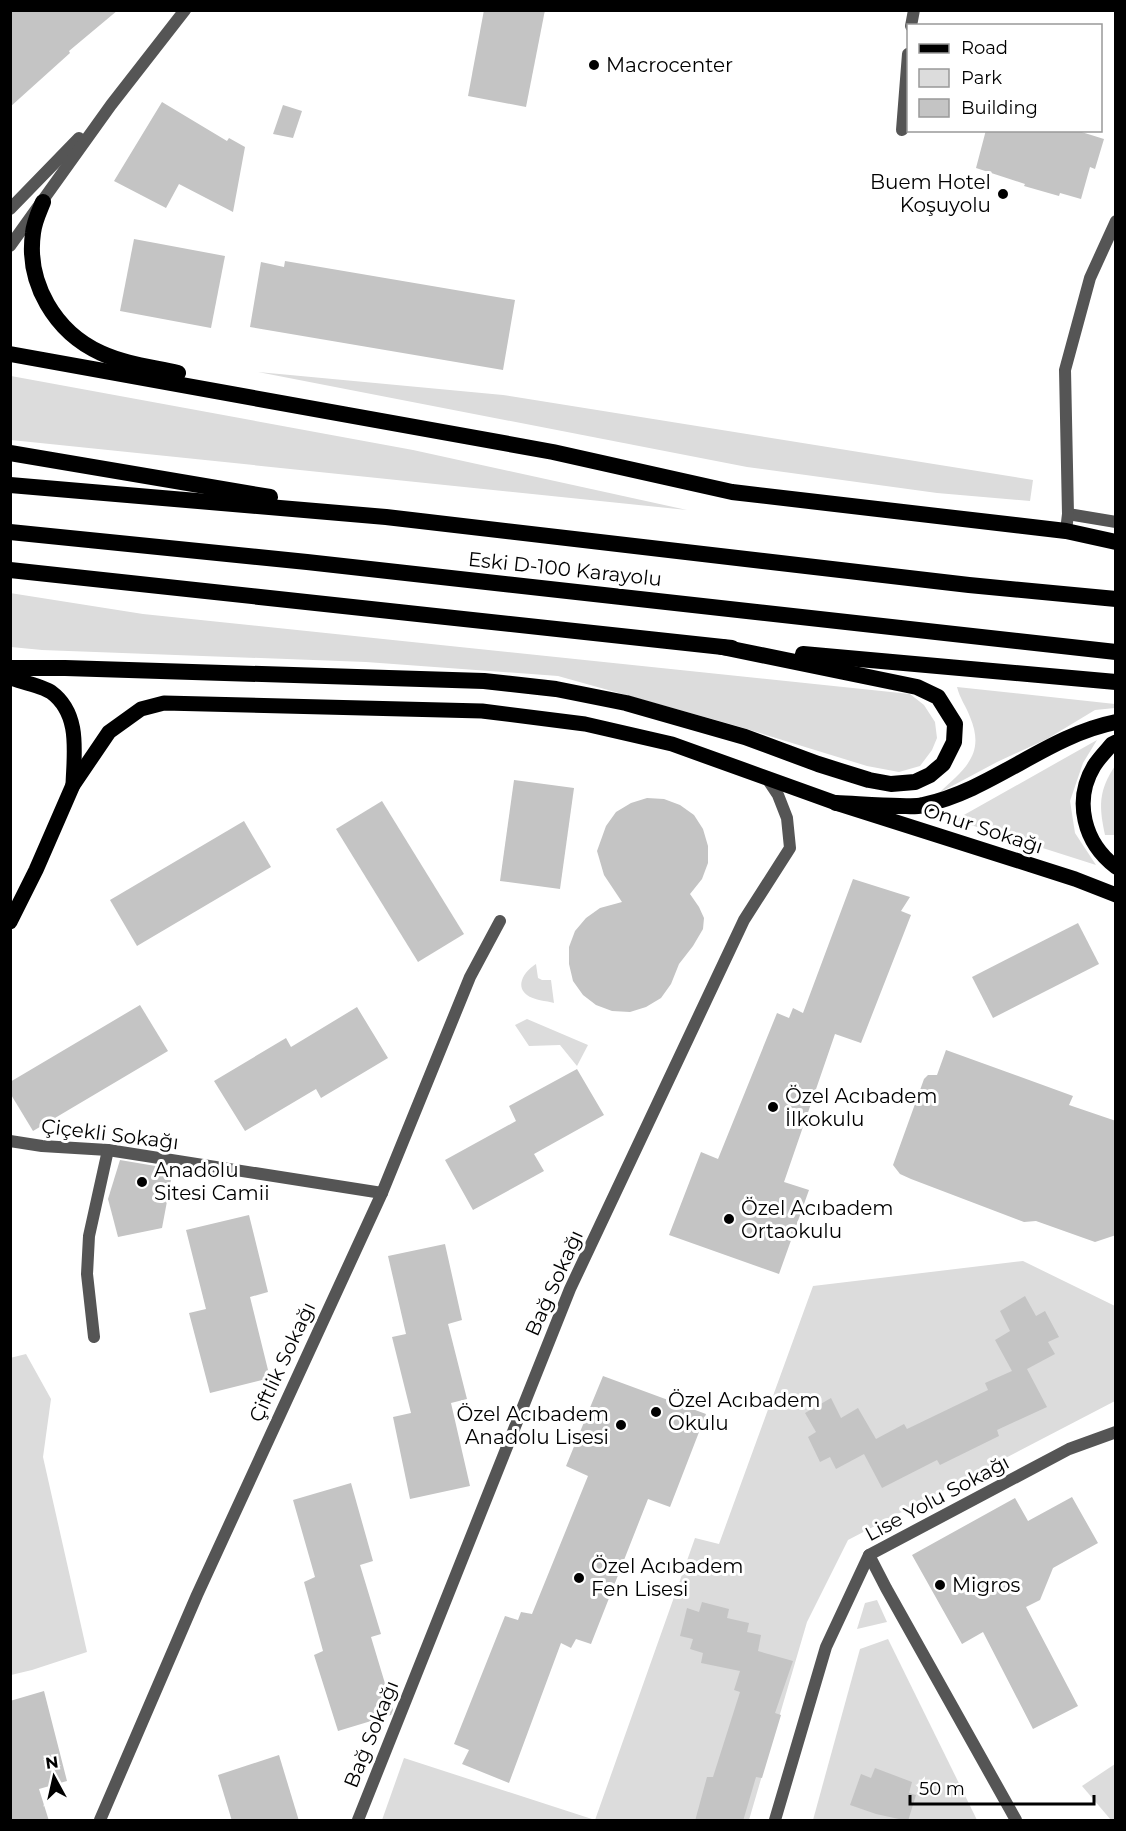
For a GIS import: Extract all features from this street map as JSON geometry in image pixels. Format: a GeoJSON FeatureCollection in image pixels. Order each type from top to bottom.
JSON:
{"type":"FeatureCollection","features":[{"type":"Feature","properties":{"kind":"highway"},"geometry":{"type":"LineString","coordinates":[[43,202],[33,230],[32,256],[36,281],[46,304],[61,322],[83,342],[125,362],[306,406]]}},
{"type":"Feature","properties":{"kind":"highway"},"geometry":{"type":"LineString","coordinates":[[10,354],[554,452],[732,492],[1067,522],[1116,542]]}},
{"type":"Feature","properties":{"kind":"highway"},"geometry":{"type":"LineString","coordinates":[[10,453],[386,517]]}},
{"type":"Feature","properties":{"kind":"highway","name":"Eski D-100 Karayolu"},"geometry":{"type":"LineString","coordinates":[[10,485],[386,517],[957,583],[1116,599]]}},
{"type":"Feature","properties":{"kind":"highway","name":"Eski D-100 Karayolu"},"geometry":{"type":"LineString","coordinates":[[10,532],[319,563],[1116,652]]}},
{"type":"Feature","properties":{"kind":"highway"},"geometry":{"type":"LineString","coordinates":[[10,570],[722,647],[1116,682]]}},
{"type":"Feature","properties":{"kind":"highway"},"geometry":{"type":"LineString","coordinates":[[10,668],[484,681],[556,689],[647,709],[745,737],[869,780],[891,784],[915,782],[930,775],[943,764],[954,742],[955,724],[938,697],[916,687],[722,647]]}},
{"type":"Feature","properties":{"kind":"highway"},"geometry":{"type":"LineString","coordinates":[[836,803],[922,806],[958,794],[994,778],[1074,734],[1116,722]]}},
{"type":"Feature","properties":{"kind":"main road"},"geometry":{"type":"LineString","coordinates":[[10,678],[50,691],[61,702],[72,723],[75,735],[73,785],[36,870],[10,922]]}},
{"type":"Feature","properties":{"kind":"main road","name":"Onur Sokağı"},"geometry":{"type":"LineString","coordinates":[[73,785],[108,732],[141,709],[164,704],[482,711],[585,724],[672,744],[836,803],[1075,879],[1116,895]]}},
{"type":"Feature","properties":{"kind":"main road"},"geometry":{"type":"LineString","coordinates":[[1116,742],[1094,767],[1085,792],[1083,813],[1091,838],[1104,859],[1116,867]]}},
{"type":"Feature","properties":{"kind":"street"},"geometry":{"type":"LineString","coordinates":[[10,246],[111,105],[185,10]]}},
{"type":"Feature","properties":{"kind":"street"},"geometry":{"type":"LineString","coordinates":[[902,130],[907,76]]}},
{"type":"Feature","properties":{"kind":"street"},"geometry":{"type":"LineString","coordinates":[[10,210],[111,105]]}},
{"type":"Feature","properties":{"kind":"street"},"geometry":{"type":"LineString","coordinates":[[1116,220],[1090,278],[1065,370],[1067,522],[1116,522]]}},
{"type":"Feature","properties":{"kind":"street","name":"Bağ Sokağı"},"geometry":{"type":"LineString","coordinates":[[358,1821],[570,1289],[744,920],[790,848],[787,818],[778,795],[766,777]]}},
{"type":"Feature","properties":{"kind":"street","name":"Çiftlik Sokağı"},"geometry":{"type":"LineString","coordinates":[[100,1821],[197,1595],[382,1193],[470,976],[500,921]]}},
{"type":"Feature","properties":{"kind":"street","name":"Çiçekli Sokağı"},"geometry":{"type":"LineString","coordinates":[[10,1141],[42,1146],[108,1150],[382,1193]]}},
{"type":"Feature","properties":{"kind":"street"},"geometry":{"type":"LineString","coordinates":[[94,1337],[87,1274],[89,1236],[108,1150]]}},
{"type":"Feature","properties":{"kind":"street","name":"Lise Yolu Sokağı"},"geometry":{"type":"LineString","coordinates":[[775,1821],[826,1647],[869,1555],[1069,1449],[1116,1432]]}},
{"type":"Feature","properties":{"kind":"street"},"geometry":{"type":"LineString","coordinates":[[869,1555],[1016,1821]]}},
{"type":"Feature","properties":{"kind":"green space"},"geometry":{"type":"Polygon","coordinates":[[[258,372],[503,395],[1033,480],[1030,501],[937,493],[747,467],[258,372]]]}},
{"type":"Feature","properties":{"kind":"green space"},"geometry":{"type":"Polygon","coordinates":[[[11,376],[413,450],[687,510],[11,440],[11,376]]]}},
{"type":"Feature","properties":{"kind":"green space"},"geometry":{"type":"Polygon","coordinates":[[[10,593],[143,614],[910,694],[924,705],[935,722],[937,738],[932,750],[920,766],[899,772],[867,766],[737,726],[558,676],[366,662],[11,647],[10,593]]]}},
{"type":"Feature","properties":{"kind":"green space"},"geometry":{"type":"Polygon","coordinates":[[[957,687],[1115,704],[1115,708],[1095,710],[1047,739],[939,793],[964,768],[974,751],[974,730],[957,687]]]}},
{"type":"Feature","properties":{"kind":"green space"},"geometry":{"type":"Polygon","coordinates":[[[1097,740],[1083,763],[1070,801],[1075,833],[1096,865],[955,820],[1097,740]]]}},
{"type":"Feature","properties":{"kind":"green space"},"geometry":{"type":"Polygon","coordinates":[[[1115,766],[1115,835],[1105,835],[1101,799],[1105,783],[1115,766]]]}},
{"type":"Feature","properties":{"kind":"green space"},"geometry":{"type":"Polygon","coordinates":[[[536,964],[538,978],[551,980],[554,1003],[533,998],[523,991],[521,982],[536,964]]]}},
{"type":"Feature","properties":{"kind":"green space"},"geometry":{"type":"Polygon","coordinates":[[[527,1019],[588,1045],[577,1066],[560,1045],[529,1046],[515,1025],[527,1019]]]}},
{"type":"Feature","properties":{"kind":"green space"},"geometry":{"type":"Polygon","coordinates":[[[1023,1261],[1115,1306],[1115,1401],[848,1540],[807,1622],[749,1820],[595,1820],[695,1538],[719,1544],[813,1286],[1023,1261]]]}},
{"type":"Feature","properties":{"kind":"green space"},"geometry":{"type":"Polygon","coordinates":[[[26,1354],[51,1399],[43,1457],[87,1652],[11,1675],[10,1358],[26,1354]]]}},
{"type":"Feature","properties":{"kind":"green space"},"geometry":{"type":"Polygon","coordinates":[[[877,1600],[887,1622],[857,1629],[865,1603],[877,1600]]]}},
{"type":"Feature","properties":{"kind":"green space"},"geometry":{"type":"Polygon","coordinates":[[[888,1639],[977,1820],[813,1820],[860,1649],[888,1639]]]}},
{"type":"Feature","properties":{"kind":"green space"},"geometry":{"type":"Polygon","coordinates":[[[404,1758],[595,1820],[382,1820],[404,1758]]]}},
{"type":"Feature","properties":{"kind":"green space"},"geometry":{"type":"Polygon","coordinates":[[[1115,1764],[1115,1820],[1111,1820],[1082,1786],[1115,1764]]]}},
{"type":"Feature","properties":{"kind":"building"},"geometry":{"type":"Polygon","coordinates":[[[10,10],[118,10],[69,51],[70,53],[10,107],[10,10]]]}},
{"type":"Feature","properties":{"kind":"building"},"geometry":{"type":"Polygon","coordinates":[[[484,10],[545,10],[526,107],[468,96],[484,10]]]}},
{"type":"Feature","properties":{"kind":"building"},"geometry":{"type":"Polygon","coordinates":[[[162,102],[227,141],[229,138],[245,147],[233,212],[179,184],[166,208],[114,181],[162,102]]]}},
{"type":"Feature","properties":{"kind":"building"},"geometry":{"type":"Polygon","coordinates":[[[283,105],[302,111],[293,138],[273,134],[283,105]]]}},
{"type":"Feature","properties":{"kind":"building"},"geometry":{"type":"Polygon","coordinates":[[[985,132],[1081,132],[1104,139],[1095,169],[1090,167],[1081,199],[1060,193],[1059,196],[1024,186],[1025,184],[976,168],[985,132]]]}},
{"type":"Feature","properties":{"kind":"building"},"geometry":{"type":"Polygon","coordinates":[[[134,239],[225,256],[211,328],[120,311],[134,239]]]}},
{"type":"Feature","properties":{"kind":"building"},"geometry":{"type":"Polygon","coordinates":[[[285,261],[515,300],[503,370],[250,327],[261,262],[284,267],[285,261]]]}},
{"type":"Feature","properties":{"kind":"building"},"geometry":{"type":"Polygon","coordinates":[[[514,780],[574,788],[560,889],[500,881],[514,780]]]}},
{"type":"Feature","properties":{"kind":"building"},"geometry":{"type":"Polygon","coordinates":[[[647,798],[664,799],[680,805],[694,815],[703,829],[708,846],[708,863],[702,879],[690,894],[704,918],[703,929],[679,964],[671,984],[661,998],[646,1007],[630,1012],[612,1011],[596,1005],[583,995],[573,981],[569,964],[569,947],[575,931],[586,918],[600,908],[622,902],[604,875],[597,851],[606,826],[616,812],[631,803],[647,798]]]}},
{"type":"Feature","properties":{"kind":"building"},"geometry":{"type":"Polygon","coordinates":[[[382,801],[464,934],[418,962],[336,829],[382,801]]]}},
{"type":"Feature","properties":{"kind":"building"},"geometry":{"type":"Polygon","coordinates":[[[244,821],[271,867],[137,946],[110,900],[244,821]]]}},
{"type":"Feature","properties":{"kind":"building"},"geometry":{"type":"Polygon","coordinates":[[[853,879],[910,897],[901,911],[911,915],[861,1043],[835,1034],[784,1182],[809,1190],[779,1274],[669,1235],[701,1152],[718,1159],[777,1013],[789,1018],[793,1008],[803,1013],[853,879]]]}},
{"type":"Feature","properties":{"kind":"building"},"geometry":{"type":"Polygon","coordinates":[[[1078,923],[1099,964],[993,1018],[972,977],[1078,923]]]}},
{"type":"Feature","properties":{"kind":"building"},"geometry":{"type":"Polygon","coordinates":[[[140,1005],[168,1051],[33,1131],[10,1093],[10,1082],[140,1005]]]}},
{"type":"Feature","properties":{"kind":"building"},"geometry":{"type":"Polygon","coordinates":[[[357,1007],[388,1058],[321,1098],[316,1089],[245,1131],[214,1081],[286,1038],[291,1047],[357,1007]]]}},
{"type":"Feature","properties":{"kind":"building"},"geometry":{"type":"Polygon","coordinates":[[[946,1050],[1073,1096],[1069,1105],[1116,1121],[1116,1235],[1095,1242],[1036,1221],[1024,1222],[900,1174],[893,1165],[924,1079],[928,1075],[937,1075],[946,1050]]]}},
{"type":"Feature","properties":{"kind":"building"},"geometry":{"type":"Polygon","coordinates":[[[577,1069],[604,1115],[534,1154],[544,1171],[473,1210],[445,1160],[516,1121],[509,1106],[577,1069]]]}},
{"type":"Feature","properties":{"kind":"building","name":"Anadolu Sitesi Camii"},"geometry":{"type":"Polygon","coordinates":[[[120,1160],[173,1169],[162,1228],[118,1237],[108,1199],[120,1160]]]}},
{"type":"Feature","properties":{"kind":"building"},"geometry":{"type":"Polygon","coordinates":[[[249,1215],[268,1292],[250,1297],[270,1378],[210,1393],[189,1313],[206,1309],[186,1230],[249,1215]]]}},
{"type":"Feature","properties":{"kind":"building"},"geometry":{"type":"Polygon","coordinates":[[[445,1244],[462,1320],[448,1324],[467,1399],[451,1403],[470,1486],[410,1499],[393,1417],[411,1413],[392,1337],[406,1334],[388,1256],[445,1244]]]}},
{"type":"Feature","properties":{"kind":"building"},"geometry":{"type":"Polygon","coordinates":[[[1025,1296],[1036,1316],[1045,1311],[1059,1337],[1048,1342],[1055,1354],[1027,1369],[1047,1407],[997,1430],[999,1436],[940,1465],[937,1460],[882,1488],[864,1454],[836,1469],[830,1457],[820,1462],[808,1437],[816,1432],[805,1413],[831,1398],[841,1418],[858,1408],[876,1439],[904,1424],[907,1429],[988,1390],[985,1383],[1012,1371],[995,1340],[1010,1331],[1000,1311],[1025,1296]]]}},
{"type":"Feature","properties":{"kind":"building"},"geometry":{"type":"Polygon","coordinates":[[[603,1376],[706,1414],[670,1507],[648,1499],[591,1644],[576,1639],[571,1648],[561,1643],[509,1783],[462,1764],[469,1750],[454,1744],[505,1616],[518,1620],[521,1612],[532,1614],[588,1476],[566,1466],[603,1376]]]}},
{"type":"Feature","properties":{"kind":"building"},"geometry":{"type":"Polygon","coordinates":[[[351,1483],[373,1561],[360,1565],[381,1634],[371,1637],[393,1710],[391,1715],[338,1731],[314,1655],[323,1651],[304,1582],[315,1577],[293,1500],[351,1483]]]}},
{"type":"Feature","properties":{"kind":"building"},"geometry":{"type":"Polygon","coordinates":[[[1072,1497],[1098,1543],[1053,1568],[1040,1600],[1026,1607],[1078,1706],[1033,1729],[983,1632],[962,1644],[912,1555],[1015,1498],[1028,1521],[1072,1497]]]}},
{"type":"Feature","properties":{"kind":"building"},"geometry":{"type":"Polygon","coordinates":[[[702,1602],[729,1609],[727,1618],[749,1623],[747,1632],[761,1635],[758,1651],[793,1661],[775,1713],[781,1715],[762,1778],[756,1777],[743,1821],[695,1821],[707,1777],[713,1777],[740,1692],[734,1690],[740,1671],[701,1663],[703,1653],[690,1649],[693,1639],[680,1636],[687,1608],[699,1612],[702,1602]]]}},
{"type":"Feature","properties":{"kind":"building"},"geometry":{"type":"Polygon","coordinates":[[[44,1691],[67,1781],[39,1789],[49,1821],[10,1821],[10,1701],[44,1691]]]}},
{"type":"Feature","properties":{"kind":"building"},"geometry":{"type":"Polygon","coordinates":[[[279,1755],[299,1821],[232,1821],[218,1775],[279,1755]]]}},
{"type":"Feature","properties":{"kind":"building"},"geometry":{"type":"Polygon","coordinates":[[[875,1768],[912,1782],[909,1793],[916,1795],[908,1821],[850,1805],[861,1774],[871,1778],[875,1768]]]}},
{"type":"Feature","properties":{"kind":"place","name":"Macrocenter"},"geometry":{"type":"Point","coordinates":[594,65]}},
{"type":"Feature","properties":{"kind":"place","name":"Buem Hotel Koşuyolu"},"geometry":{"type":"Point","coordinates":[1003,194]}},
{"type":"Feature","properties":{"kind":"place","name":"Özel Acıbadem İlkokulu"},"geometry":{"type":"Point","coordinates":[773,1107]}},
{"type":"Feature","properties":{"kind":"place","name":"Anadolu Sitesi Camii"},"geometry":{"type":"Point","coordinates":[142,1182]}},
{"type":"Feature","properties":{"kind":"place","name":"Özel Acıbadem Ortaokulu"},"geometry":{"type":"Point","coordinates":[729,1219]}},
{"type":"Feature","properties":{"kind":"place","name":"Özel Acıbadem Okulu"},"geometry":{"type":"Point","coordinates":[656,1412]}},
{"type":"Feature","properties":{"kind":"place","name":"Özel Acıbadem Anadolu Lisesi"},"geometry":{"type":"Point","coordinates":[621,1425]}},
{"type":"Feature","properties":{"kind":"place","name":"Özel Acıbadem Fen Lisesi"},"geometry":{"type":"Point","coordinates":[579,1578]}},
{"type":"Feature","properties":{"kind":"place","name":"Migros"},"geometry":{"type":"Point","coordinates":[940,1585]}}]}
